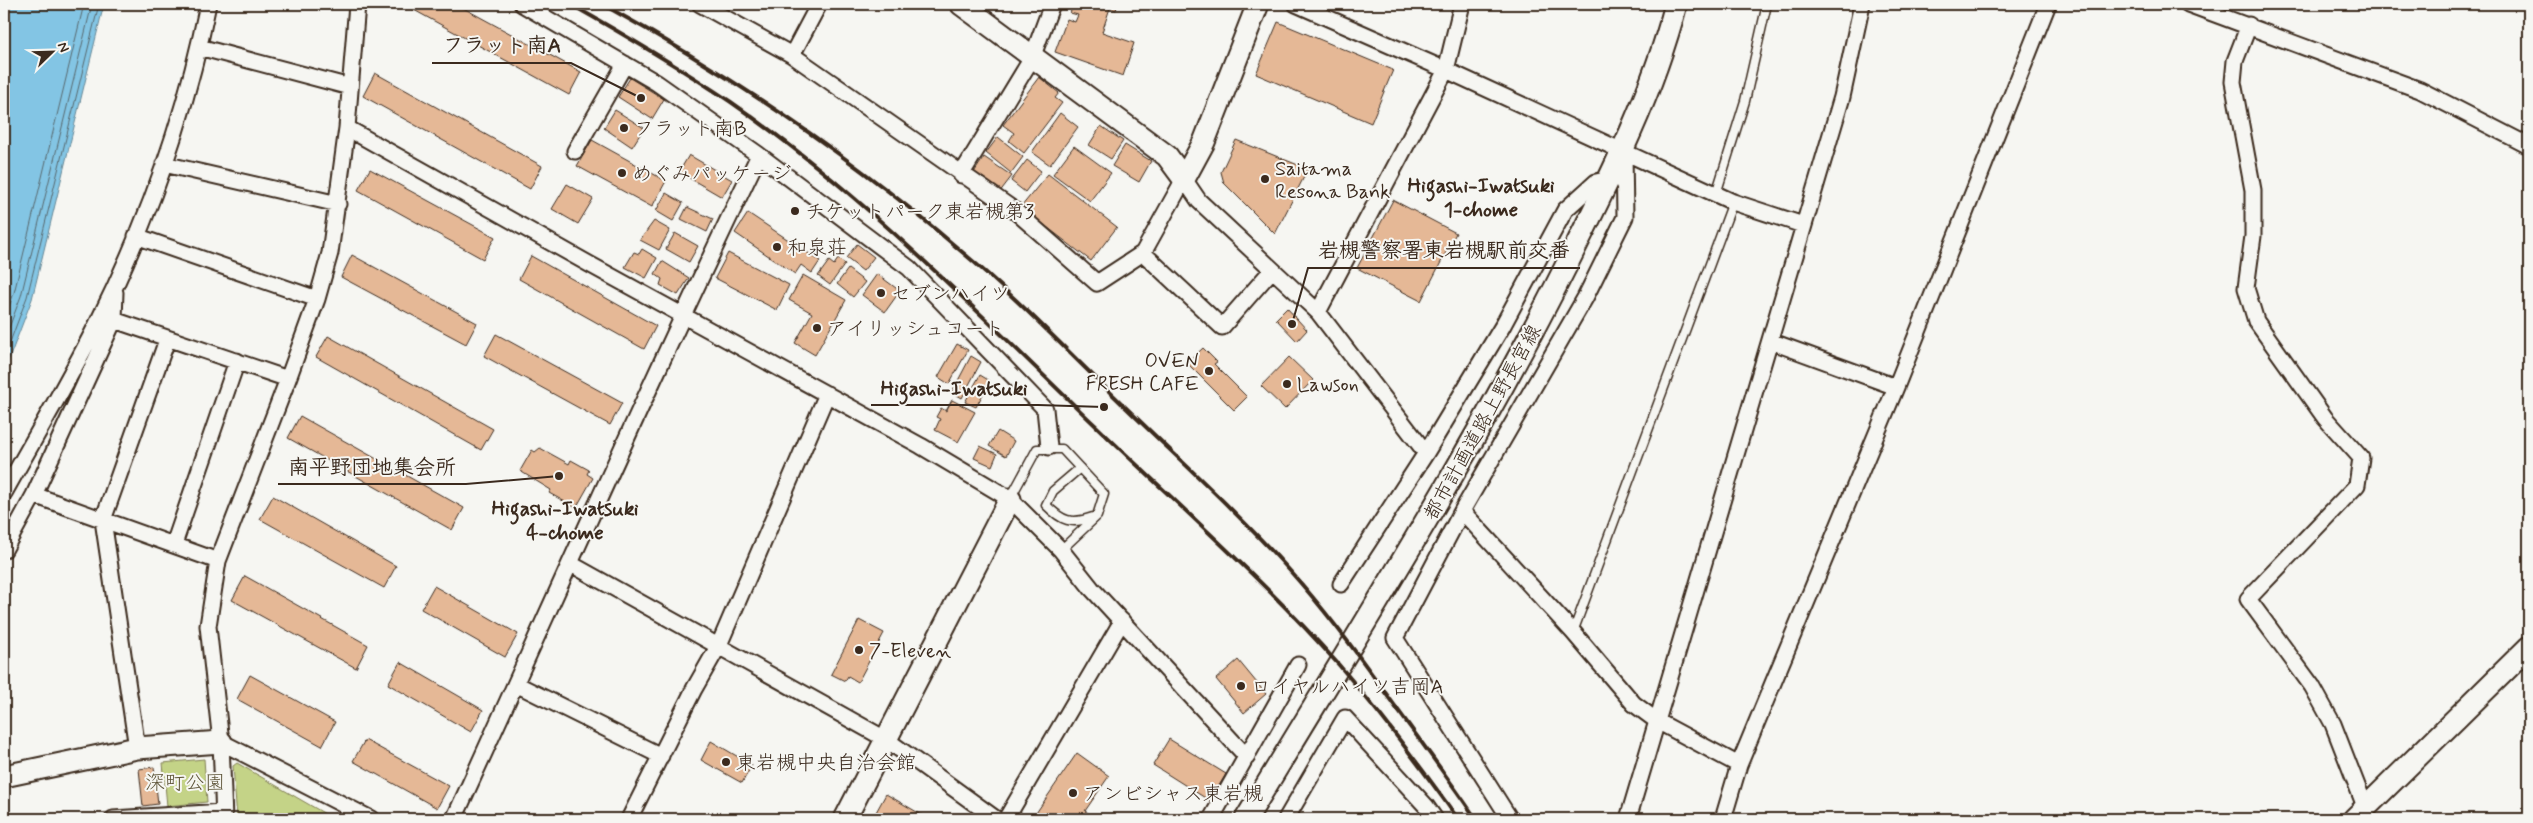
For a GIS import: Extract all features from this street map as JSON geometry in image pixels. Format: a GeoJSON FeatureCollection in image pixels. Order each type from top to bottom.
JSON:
{"type":"FeatureCollection","features":[{"type":"Feature","properties":{"kind":"street"},"geometry":{"type":"LineString","coordinates":[[4,493],[96,325],[136,236],[164,164],[199,47],[208,4]]}},
{"type":"Feature","properties":{"kind":"street"},"geometry":{"type":"LineString","coordinates":[[113,819],[224,816],[221,742],[208,626],[218,561],[288,379],[317,299],[330,253],[347,128],[358,4]]}},
{"type":"Feature","properties":{"kind":"street"},"geometry":{"type":"LineString","coordinates":[[522,4],[658,84],[759,155],[909,268],[1045,409],[1049,447]]}},
{"type":"Feature","properties":{"kind":"street"},"geometry":{"type":"LineString","coordinates":[[700,4],[792,56],[1014,210],[1096,282],[1143,253],[1204,142],[1258,4]]}},
{"type":"Feature","properties":{"kind":"street"},"geometry":{"type":"LineString","coordinates":[[792,56],[819,4]]}},
{"type":"Feature","properties":{"kind":"street"},"geometry":{"type":"LineString","coordinates":[[961,4],[1167,156],[1199,201],[1318,312],[1426,453]]}},
{"type":"Feature","properties":{"kind":"street"},"geometry":{"type":"LineString","coordinates":[[962,175],[1032,58],[1052,4]]}},
{"type":"Feature","properties":{"kind":"street"},"geometry":{"type":"LineString","coordinates":[[1296,4],[1446,70],[1733,202],[1803,225]]}},
{"type":"Feature","properties":{"kind":"street"},"geometry":{"type":"LineString","coordinates":[[1318,312],[1446,70],[1462,4]]}},
{"type":"Feature","properties":{"kind":"street","name":"都市計画道路上野長宮線"},"geometry":{"type":"LineString","coordinates":[[1246,819],[1422,528],[1521,355],[1624,152],[1666,44],[1676,4]]}},
{"type":"Feature","properties":{"kind":"street"},"geometry":{"type":"LineString","coordinates":[[1628,819],[1842,97],[1862,4]]}},
{"type":"Feature","properties":{"kind":"street"},"geometry":{"type":"LineString","coordinates":[[1723,819],[1739,765],[1896,387],[2048,4]]}},
{"type":"Feature","properties":{"kind":"street"},"geometry":{"type":"LineString","coordinates":[[2188,4],[2250,25],[2420,90],[2529,146]]}},
{"type":"Feature","properties":{"kind":"street"},"geometry":{"type":"LineString","coordinates":[[2250,25],[2235,61],[2233,82],[2253,190],[2253,236],[2246,288],[2256,321],[2325,418],[2361,458],[2357,485],[2248,600],[2312,686],[2333,724],[2360,814],[2529,647]]}},
{"type":"Feature","properties":{"kind":"street"},"geometry":{"type":"LineString","coordinates":[[199,47],[350,88]]}},
{"type":"Feature","properties":{"kind":"street"},"geometry":{"type":"LineString","coordinates":[[575,151],[625,64]]}},
{"type":"Feature","properties":{"kind":"street"},"geometry":{"type":"LineString","coordinates":[[347,128],[921,446],[1010,499],[1061,550],[1122,621],[1247,757]]}},
{"type":"Feature","properties":{"kind":"street"},"geometry":{"type":"LineString","coordinates":[[1510,819],[1395,638],[1462,511],[1586,298],[1625,217],[1624,152]]}},
{"type":"Feature","properties":{"kind":"street"},"geometry":{"type":"LineString","coordinates":[[454,819],[682,315],[759,155]]}},
{"type":"Feature","properties":{"kind":"street"},"geometry":{"type":"LineString","coordinates":[[164,164],[338,204]]}},
{"type":"Feature","properties":{"kind":"street"},"geometry":{"type":"LineString","coordinates":[[1341,584],[1426,453],[1502,328],[1566,210],[1596,182],[1610,179]]}},
{"type":"Feature","properties":{"kind":"street"},"geometry":{"type":"LineString","coordinates":[[136,236],[317,299]]}},
{"type":"Feature","properties":{"kind":"street"},"geometry":{"type":"LineString","coordinates":[[1143,253],[1222,327],[1272,270]]}},
{"type":"Feature","properties":{"kind":"street"},"geometry":{"type":"LineString","coordinates":[[4,550],[34,496],[114,320],[116,283]]}},
{"type":"Feature","properties":{"kind":"street"},"geometry":{"type":"LineString","coordinates":[[114,320],[167,340],[288,379]]}},
{"type":"Feature","properties":{"kind":"street"},"geometry":{"type":"LineString","coordinates":[[137,748],[102,520],[167,340]]}},
{"type":"Feature","properties":{"kind":"street"},"geometry":{"type":"LineString","coordinates":[[1770,341],[1896,387]]}},
{"type":"Feature","properties":{"kind":"street"},"geometry":{"type":"LineString","coordinates":[[174,544],[237,361]]}},
{"type":"Feature","properties":{"kind":"street"},"geometry":{"type":"LineString","coordinates":[[629,819],[719,645],[827,394]]}},
{"type":"Feature","properties":{"kind":"street"},"geometry":{"type":"LineString","coordinates":[[34,496],[218,561]]}},
{"type":"Feature","properties":{"kind":"street"},"geometry":{"type":"LineString","coordinates":[[845,819],[1010,499]]}},
{"type":"Feature","properties":{"kind":"street"},"geometry":{"type":"LineString","coordinates":[[1462,511],[1573,632],[1634,704],[1657,721],[1739,765]]}},
{"type":"Feature","properties":{"kind":"street"},"geometry":{"type":"LineString","coordinates":[[571,564],[887,740],[996,819]]}},
{"type":"Feature","properties":{"kind":"street"},"geometry":{"type":"LineString","coordinates":[[1006,819],[1122,621]]}},
{"type":"Feature","properties":{"kind":"street"},"geometry":{"type":"LineString","coordinates":[[1211,819],[1298,665]]}},
{"type":"Feature","properties":{"kind":"street"},"geometry":{"type":"LineString","coordinates":[[516,684],[661,756]]}},
{"type":"Feature","properties":{"kind":"street"},"geometry":{"type":"LineString","coordinates":[[1286,819],[1346,718],[1423,813],[1435,819]]}},
{"type":"Feature","properties":{"kind":"street"},"geometry":{"type":"LineString","coordinates":[[4,776],[137,748],[221,742],[370,819]]}},
{"type":"Feature","properties":{"kind":"lane"},"geometry":{"type":"LineString","coordinates":[[1716,194],[1745,101],[1767,4]]}},
{"type":"Feature","properties":{"kind":"lane"},"geometry":{"type":"LineString","coordinates":[[1573,632],[1733,202]]}},
{"type":"Feature","properties":{"kind":"lane"},"geometry":{"type":"LineString","coordinates":[[1010,499],[1037,449],[1049,447],[1062,448],[1104,494],[1097,516],[1061,550]]}},
{"type":"Feature","properties":{"kind":"lane"},"geometry":{"type":"LineString","coordinates":[[1080,468],[1053,491],[1046,505],[1060,519],[1080,522],[1097,516]]}},
{"type":"Feature","properties":{"kind":"green space","name":"深町公園"},"geometry":{"type":"Polygon","coordinates":[[[204,759],[207,802],[167,806],[163,763],[204,759]]]}},
{"type":"Feature","properties":{"kind":"green space"},"geometry":{"type":"Polygon","coordinates":[[[237,763],[334,819],[237,819],[233,766],[237,763]]]}},
{"type":"Feature","properties":{"kind":"water"},"geometry":{"type":"Polygon","coordinates":[[[4,4],[104,4],[32,299],[4,372],[4,4]]]}},
{"type":"Feature","properties":{"kind":"building"},"geometry":{"type":"Polygon","coordinates":[[[403,4],[456,4],[581,72],[569,95],[403,4]]]}},
{"type":"Feature","properties":{"kind":"building"},"geometry":{"type":"Polygon","coordinates":[[[1074,4],[1118,4],[1116,10],[1110,8],[1102,32],[1134,43],[1123,76],[1055,52],[1067,19],[1075,22],[1078,15],[1070,13],[1074,4]]]}},
{"type":"Feature","properties":{"kind":"building"},"geometry":{"type":"Polygon","coordinates":[[[1278,22],[1393,70],[1371,123],[1256,74],[1278,22]]]}},
{"type":"Feature","properties":{"kind":"building"},"geometry":{"type":"Polygon","coordinates":[[[375,73],[542,166],[530,189],[363,96],[375,73]]]}},
{"type":"Feature","properties":{"kind":"building"},"geometry":{"type":"Polygon","coordinates":[[[1039,77],[1059,93],[1055,98],[1062,103],[1024,153],[1009,141],[1014,133],[1003,125],[1039,77]]]}},
{"type":"Feature","properties":{"kind":"building"},"geometry":{"type":"Polygon","coordinates":[[[630,78],[664,99],[652,119],[618,97],[630,78]]]}},
{"type":"Feature","properties":{"kind":"building","name":"フラット南B"},"geometry":{"type":"Polygon","coordinates":[[[615,110],[644,128],[632,147],[604,128],[615,110]]]}},
{"type":"Feature","properties":{"kind":"building"},"geometry":{"type":"Polygon","coordinates":[[[1060,113],[1078,127],[1050,165],[1032,152],[1060,113]]]}},
{"type":"Feature","properties":{"kind":"building"},"geometry":{"type":"Polygon","coordinates":[[[1101,126],[1123,141],[1111,159],[1089,145],[1101,126]]]}},
{"type":"Feature","properties":{"kind":"building"},"geometry":{"type":"Polygon","coordinates":[[[998,137],[1023,157],[1011,173],[986,153],[998,137]]]}},
{"type":"Feature","properties":{"kind":"building","name":"めぐみパッケージ"},"geometry":{"type":"Polygon","coordinates":[[[592,140],[666,181],[652,207],[577,166],[592,140]]]}},
{"type":"Feature","properties":{"kind":"building"},"geometry":{"type":"Polygon","coordinates":[[[1236,140],[1308,169],[1275,234],[1224,183],[1221,172],[1236,140]]]}},
{"type":"Feature","properties":{"kind":"building"},"geometry":{"type":"Polygon","coordinates":[[[1125,145],[1151,161],[1139,182],[1112,166],[1125,145]]]}},
{"type":"Feature","properties":{"kind":"building"},"geometry":{"type":"Polygon","coordinates":[[[1074,146],[1111,173],[1090,201],[1053,174],[1074,146]]]}},
{"type":"Feature","properties":{"kind":"building"},"geometry":{"type":"Polygon","coordinates":[[[689,155],[732,180],[722,197],[679,172],[689,155]]]}},
{"type":"Feature","properties":{"kind":"building"},"geometry":{"type":"Polygon","coordinates":[[[984,157],[1012,176],[999,193],[973,174],[984,157]]]}},
{"type":"Feature","properties":{"kind":"building"},"geometry":{"type":"Polygon","coordinates":[[[1027,160],[1041,171],[1025,192],[1011,181],[1027,160]]]}},
{"type":"Feature","properties":{"kind":"building"},"geometry":{"type":"Polygon","coordinates":[[[370,169],[495,237],[483,259],[358,190],[370,169]]]}},
{"type":"Feature","properties":{"kind":"building"},"geometry":{"type":"Polygon","coordinates":[[[1048,174],[1117,227],[1091,261],[1021,207],[1048,174]]]}},
{"type":"Feature","properties":{"kind":"building"},"geometry":{"type":"Polygon","coordinates":[[[567,184],[593,199],[578,224],[552,209],[567,184]]]}},
{"type":"Feature","properties":{"kind":"building"},"geometry":{"type":"Polygon","coordinates":[[[666,193],[683,203],[673,221],[656,211],[666,193]]]}},
{"type":"Feature","properties":{"kind":"building"},"geometry":{"type":"Polygon","coordinates":[[[1393,200],[1456,233],[1421,301],[1357,268],[1393,200]]]}},
{"type":"Feature","properties":{"kind":"building"},"geometry":{"type":"Polygon","coordinates":[[[687,207],[713,219],[707,232],[681,219],[687,207]]]}},
{"type":"Feature","properties":{"kind":"building","name":"和泉荘"},"geometry":{"type":"Polygon","coordinates":[[[748,213],[820,261],[812,273],[801,265],[795,274],[735,233],[748,213]]]}},
{"type":"Feature","properties":{"kind":"building"},"geometry":{"type":"Polygon","coordinates":[[[654,221],[670,230],[659,250],[640,240],[654,221]]]}},
{"type":"Feature","properties":{"kind":"building"},"geometry":{"type":"Polygon","coordinates":[[[675,233],[698,246],[689,262],[666,249],[675,233]]]}},
{"type":"Feature","properties":{"kind":"building"},"geometry":{"type":"Polygon","coordinates":[[[857,244],[874,257],[863,271],[846,258],[857,244]]]}},
{"type":"Feature","properties":{"kind":"building"},"geometry":{"type":"Polygon","coordinates":[[[642,249],[657,258],[646,278],[625,267],[634,252],[639,254],[642,249]]]}},
{"type":"Feature","properties":{"kind":"building"},"geometry":{"type":"Polygon","coordinates":[[[728,253],[789,285],[777,310],[715,278],[728,253]]]}},
{"type":"Feature","properties":{"kind":"building"},"geometry":{"type":"Polygon","coordinates":[[[352,255],[477,323],[466,344],[341,277],[352,255]]]}},
{"type":"Feature","properties":{"kind":"building"},"geometry":{"type":"Polygon","coordinates":[[[531,256],[656,326],[644,349],[519,279],[531,256]]]}},
{"type":"Feature","properties":{"kind":"building"},"geometry":{"type":"Polygon","coordinates":[[[838,259],[845,264],[830,285],[818,276],[829,261],[834,265],[838,259]]]}},
{"type":"Feature","properties":{"kind":"building"},"geometry":{"type":"Polygon","coordinates":[[[662,261],[689,278],[678,295],[660,285],[662,279],[655,274],[662,261]]]}},
{"type":"Feature","properties":{"kind":"building"},"geometry":{"type":"Polygon","coordinates":[[[848,269],[865,282],[853,297],[837,284],[848,269]]]}},
{"type":"Feature","properties":{"kind":"building","name":"セブンハイツ"},"geometry":{"type":"Polygon","coordinates":[[[877,274],[900,291],[885,312],[862,295],[877,274]]]}},
{"type":"Feature","properties":{"kind":"building","name":"アイリッシュコート"},"geometry":{"type":"Polygon","coordinates":[[[803,275],[846,300],[815,355],[795,343],[812,313],[789,300],[803,275]]]}},
{"type":"Feature","properties":{"kind":"building"},"geometry":{"type":"Polygon","coordinates":[[[1287,308],[1307,330],[1297,341],[1276,319],[1287,308]]]}},
{"type":"Feature","properties":{"kind":"building"},"geometry":{"type":"Polygon","coordinates":[[[496,334],[622,403],[610,425],[484,356],[496,334]]]}},
{"type":"Feature","properties":{"kind":"building"},"geometry":{"type":"Polygon","coordinates":[[[328,336],[493,429],[481,450],[316,357],[328,336]]]}},
{"type":"Feature","properties":{"kind":"building"},"geometry":{"type":"Polygon","coordinates":[[[957,344],[968,350],[949,384],[938,377],[957,344]]]}},
{"type":"Feature","properties":{"kind":"building"},"geometry":{"type":"Polygon","coordinates":[[[1203,348],[1217,362],[1214,364],[1247,397],[1234,410],[1187,363],[1203,348]]]}},
{"type":"Feature","properties":{"kind":"building"},"geometry":{"type":"Polygon","coordinates":[[[971,356],[981,362],[962,398],[952,392],[971,356]]]}},
{"type":"Feature","properties":{"kind":"building"},"geometry":{"type":"Polygon","coordinates":[[[1289,357],[1313,380],[1285,409],[1261,386],[1289,357]]]}},
{"type":"Feature","properties":{"kind":"building"},"geometry":{"type":"Polygon","coordinates":[[[980,375],[990,381],[976,407],[965,402],[980,375]]]}},
{"type":"Feature","properties":{"kind":"building"},"geometry":{"type":"Polygon","coordinates":[[[952,400],[975,412],[958,442],[935,430],[940,419],[936,417],[941,408],[946,411],[952,400]]]}},
{"type":"Feature","properties":{"kind":"building"},"geometry":{"type":"Polygon","coordinates":[[[300,416],[464,508],[452,530],[288,438],[300,416]]]}},
{"type":"Feature","properties":{"kind":"building"},"geometry":{"type":"Polygon","coordinates":[[[998,431],[1014,441],[1006,456],[989,446],[998,431]]]}},
{"type":"Feature","properties":{"kind":"building"},"geometry":{"type":"Polygon","coordinates":[[[980,446],[997,454],[992,466],[974,458],[980,446]]]}},
{"type":"Feature","properties":{"kind":"building"},"geometry":{"type":"Polygon","coordinates":[[[540,448],[569,464],[571,460],[589,470],[587,474],[593,478],[576,508],[549,493],[551,490],[520,471],[532,450],[535,452],[540,448]]]}},
{"type":"Feature","properties":{"kind":"building"},"geometry":{"type":"Polygon","coordinates":[[[273,496],[396,566],[384,588],[260,519],[273,496]]]}},
{"type":"Feature","properties":{"kind":"building"},"geometry":{"type":"Polygon","coordinates":[[[245,576],[368,645],[356,668],[232,600],[245,576]]]}},
{"type":"Feature","properties":{"kind":"building"},"geometry":{"type":"Polygon","coordinates":[[[434,586],[518,634],[505,657],[421,609],[434,586]]]}},
{"type":"Feature","properties":{"kind":"building"},"geometry":{"type":"Polygon","coordinates":[[[859,620],[884,633],[858,682],[848,676],[845,681],[831,674],[859,620]]]}},
{"type":"Feature","properties":{"kind":"building","name":"ロイヤルハイツ吉岡A"},"geometry":{"type":"Polygon","coordinates":[[[1238,660],[1266,694],[1244,713],[1216,679],[1238,660]]]}},
{"type":"Feature","properties":{"kind":"building"},"geometry":{"type":"Polygon","coordinates":[[[400,662],[483,710],[471,732],[388,684],[400,662]]]}},
{"type":"Feature","properties":{"kind":"building"},"geometry":{"type":"Polygon","coordinates":[[[250,675],[335,722],[322,746],[237,699],[250,675]]]}},
{"type":"Feature","properties":{"kind":"building"},"geometry":{"type":"Polygon","coordinates":[[[1169,739],[1226,774],[1210,801],[1153,765],[1169,739]]]}},
{"type":"Feature","properties":{"kind":"building"},"geometry":{"type":"Polygon","coordinates":[[[365,740],[449,786],[437,808],[353,761],[365,740]]]}},
{"type":"Feature","properties":{"kind":"building"},"geometry":{"type":"Polygon","coordinates":[[[711,741],[752,765],[742,783],[701,760],[711,741]]]}},
{"type":"Feature","properties":{"kind":"building","name":"アンビシャス東岩槻"},"geometry":{"type":"Polygon","coordinates":[[[1077,753],[1109,776],[1085,811],[1097,819],[1032,819],[1077,753]]]}},
{"type":"Feature","properties":{"kind":"building"},"geometry":{"type":"Polygon","coordinates":[[[154,767],[158,804],[143,806],[139,769],[154,767]]]}},
{"type":"Feature","properties":{"kind":"building"},"geometry":{"type":"Polygon","coordinates":[[[886,794],[929,819],[883,819],[875,814],[886,794]]]}},
{"type":"Feature","properties":{"kind":"railway"},"geometry":{"type":"LineString","coordinates":[[570,4],[692,76],[731,102],[828,176],[920,257],[1281,603],[1339,665],[1415,760],[1458,819]]}},
{"type":"Feature","properties":{"kind":"railway"},"geometry":{"type":"LineString","coordinates":[[602,4],[696,59],[788,118],[876,182],[1001,286],[1227,505],[1291,572],[1351,645],[1476,819]]}},
{"type":"Feature","properties":{"kind":"place","name":"フラット南A"},"geometry":{"type":"Point","coordinates":[641,98]}},
{"type":"Feature","properties":{"kind":"place","name":"フラット南B"},"geometry":{"type":"Point","coordinates":[624,128]}},
{"type":"Feature","properties":{"kind":"place","name":"めぐみパッケージ"},"geometry":{"type":"Point","coordinates":[622,173]}},
{"type":"Feature","properties":{"kind":"place","name":"Saitama Resona Bank"},"geometry":{"type":"Point","coordinates":[1265,179]}},
{"type":"Feature","properties":{"kind":"place","name":"チケットパーク東岩槻第3"},"geometry":{"type":"Point","coordinates":[795,211]}},
{"type":"Feature","properties":{"kind":"place","name":"和泉荘"},"geometry":{"type":"Point","coordinates":[777,247]}},
{"type":"Feature","properties":{"kind":"place","name":"セブンハイツ"},"geometry":{"type":"Point","coordinates":[881,293]}},
{"type":"Feature","properties":{"kind":"place","name":"岩槻警察署東岩槻駅前交番"},"geometry":{"type":"Point","coordinates":[1292,324]}},
{"type":"Feature","properties":{"kind":"place","name":"アイリッシュコート"},"geometry":{"type":"Point","coordinates":[817,328]}},
{"type":"Feature","properties":{"kind":"place","name":"OVEN FRESH CAFE"},"geometry":{"type":"Point","coordinates":[1209,371]}},
{"type":"Feature","properties":{"kind":"place","name":"Lawson"},"geometry":{"type":"Point","coordinates":[1287,384]}},
{"type":"Feature","properties":{"kind":"place","name":"Higashi-Iwatsuki"},"geometry":{"type":"Point","coordinates":[1104,407]}},
{"type":"Feature","properties":{"kind":"place","name":"南平野団地集会所"},"geometry":{"type":"Point","coordinates":[559,476]}},
{"type":"Feature","properties":{"kind":"place","name":"7-Eleven"},"geometry":{"type":"Point","coordinates":[859,650]}},
{"type":"Feature","properties":{"kind":"place","name":"ロイヤルハイツ吉岡A"},"geometry":{"type":"Point","coordinates":[1241,686]}},
{"type":"Feature","properties":{"kind":"place","name":"東岩槻中央自治会館"},"geometry":{"type":"Point","coordinates":[726,762]}},
{"type":"Feature","properties":{"kind":"place","name":"アンビシャス東岩槻"},"geometry":{"type":"Point","coordinates":[1073,793]}},
{"type":"Feature","properties":{"kind":"district","name":"Higashi-Iwatsuki 1-chome"},"geometry":{"type":"Point","coordinates":[1481,197]}},
{"type":"Feature","properties":{"kind":"district","name":"Higashi-Iwatsuki 4-chome"},"geometry":{"type":"Point","coordinates":[565,520]}}]}
